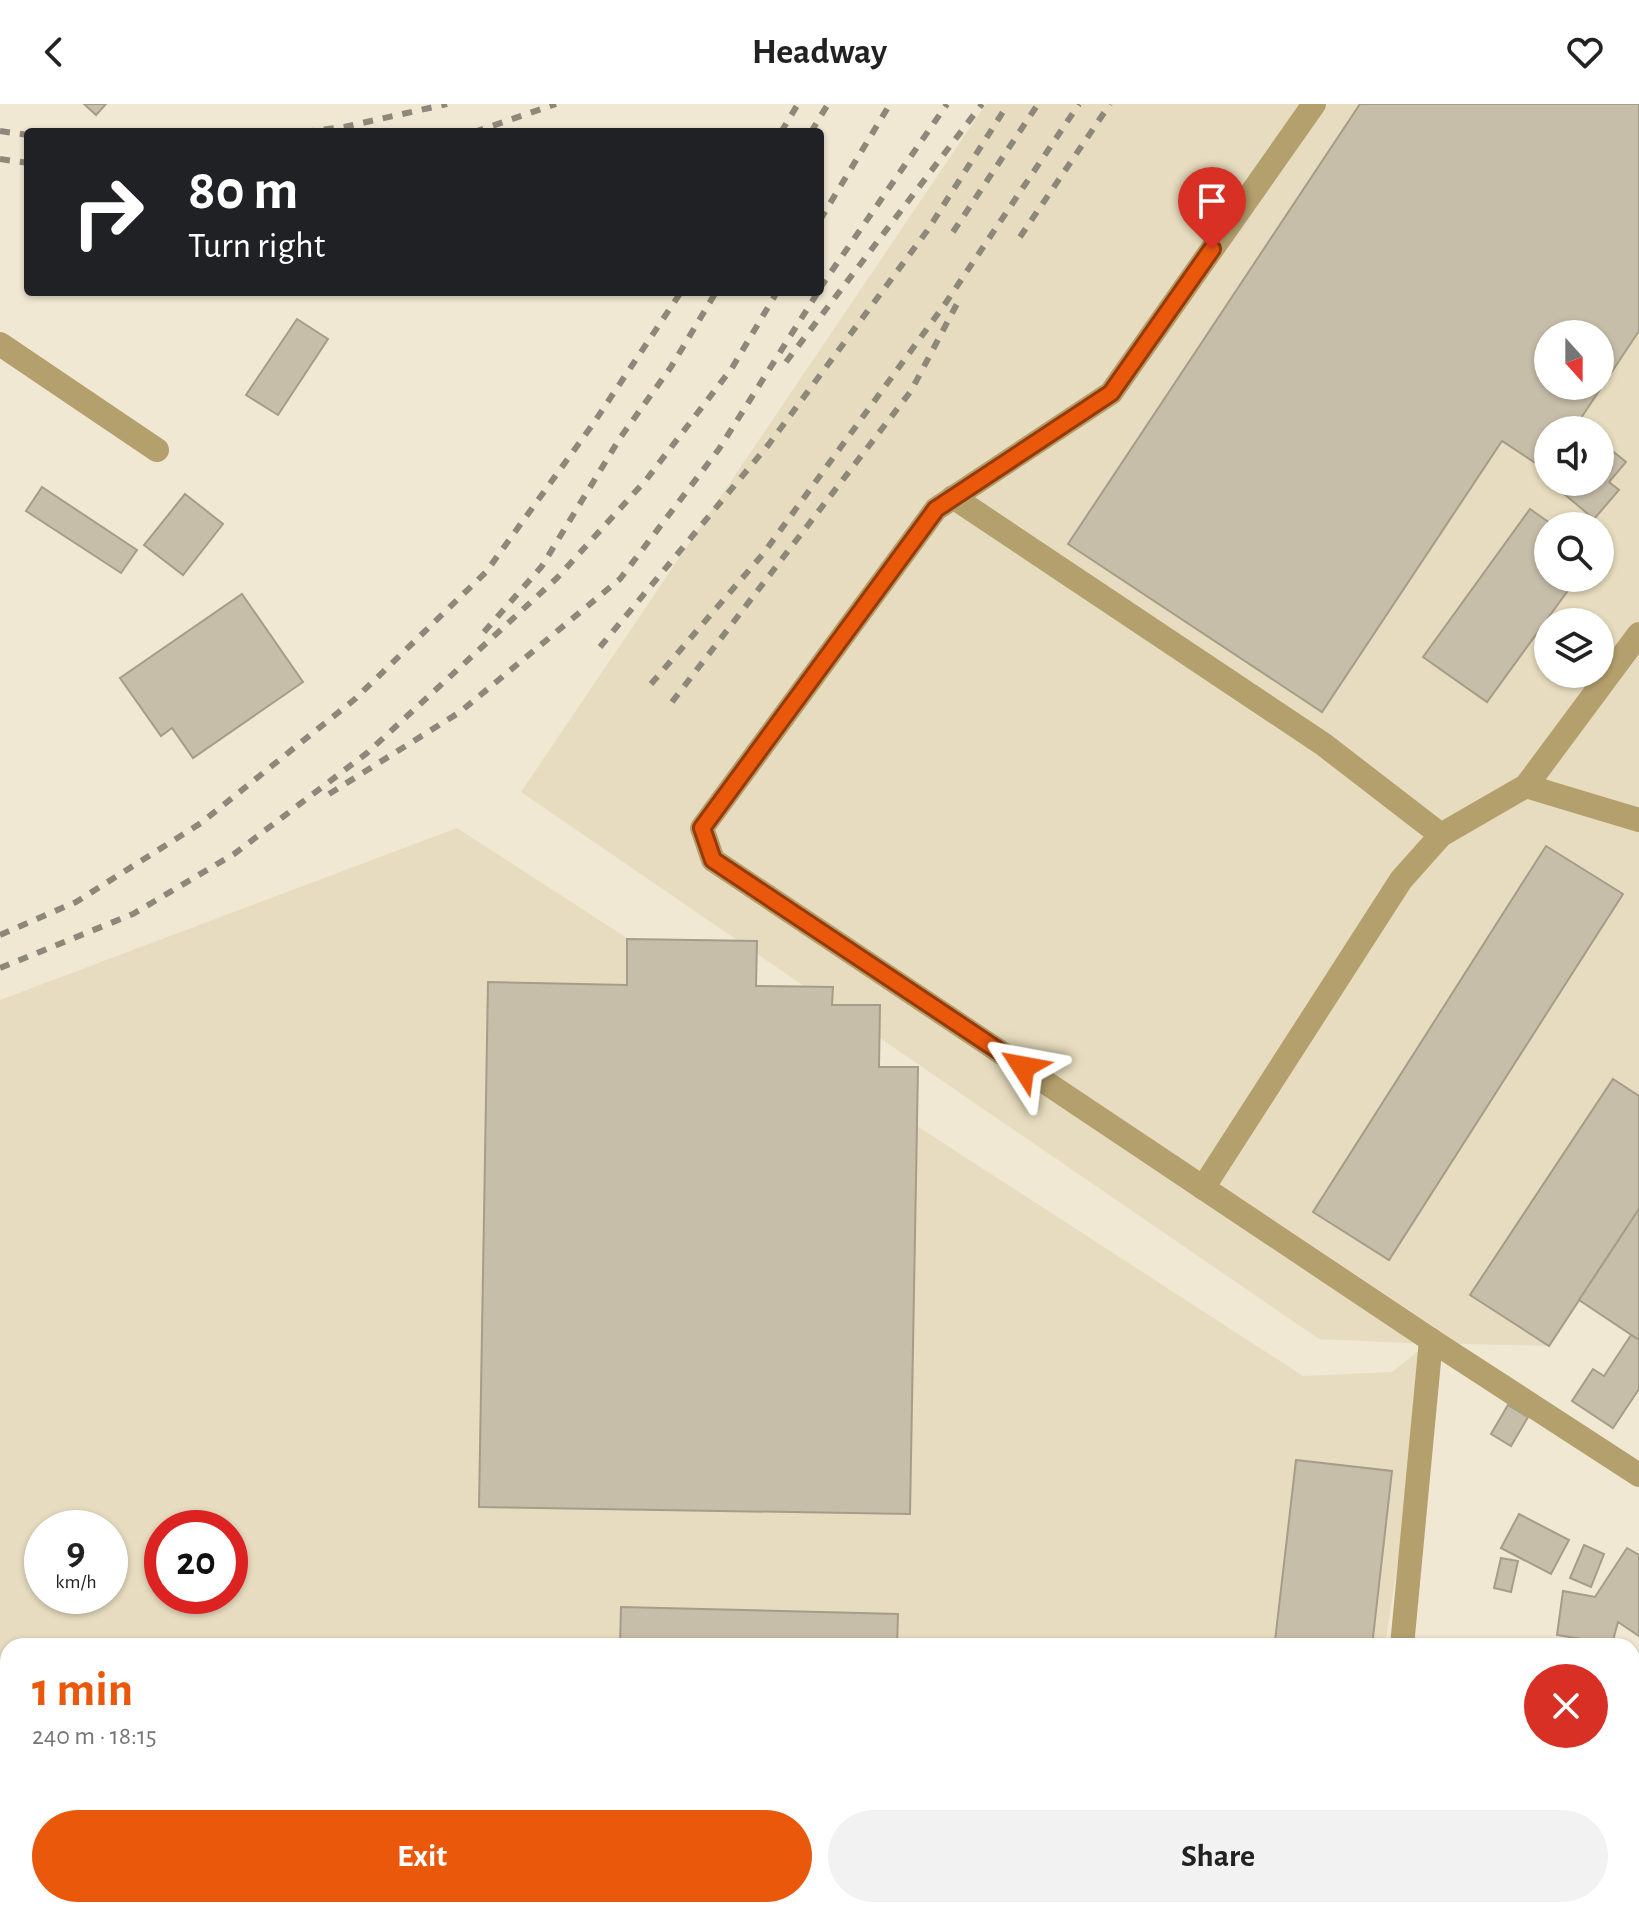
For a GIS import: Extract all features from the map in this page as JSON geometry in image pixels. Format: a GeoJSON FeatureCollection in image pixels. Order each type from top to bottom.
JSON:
{"type":"FeatureCollection","features":[{"type":"Feature","properties":{"kind":"street"},"geometry":{"type":"LineString","coordinates":[[1314,104],[1111,393],[936,509],[702,828],[713,860],[1431,1340],[1632,1470]]}},
{"type":"Feature","properties":{"kind":"street"},"geometry":{"type":"LineString","coordinates":[[0,344],[157,450]]}},
{"type":"Feature","properties":{"kind":"street"},"geometry":{"type":"LineString","coordinates":[[953,497],[1323,744],[1441,835]]}},
{"type":"Feature","properties":{"kind":"street"},"geometry":{"type":"LineString","coordinates":[[1203,1188],[1401,880],[1441,835],[1526,786],[1639,634]]}},
{"type":"Feature","properties":{"kind":"street"},"geometry":{"type":"LineString","coordinates":[[1526,786],[1639,820]]}},
{"type":"Feature","properties":{"kind":"street"},"geometry":{"type":"LineString","coordinates":[[1403,1638],[1431,1340]]}},
{"type":"Feature","properties":{"kind":"shaded area"},"geometry":{"type":"Polygon","coordinates":[[[986,104],[1639,104],[1639,1167],[1549,1346],[1431,1343],[1386,1638],[0,1638],[0,1000],[457,828],[1303,1376],[1392,1372],[1427,1344],[1319,1339],[521,792],[986,104]]]}},
{"type":"Feature","properties":{"kind":"building"},"geometry":{"type":"Polygon","coordinates":[[[84,104],[106,104],[96,115],[84,104]]]}},
{"type":"Feature","properties":{"kind":"building"},"geometry":{"type":"Polygon","coordinates":[[[1360,104],[1639,104],[1639,331],[1614,368],[1614,320],[1534,320],[1534,400],[1593,400],[1582,416],[1534,416],[1534,462],[1502,441],[1322,712],[1068,544],[1360,104]]]}},
{"type":"Feature","properties":{"kind":"building"},"geometry":{"type":"Polygon","coordinates":[[[297,319],[328,339],[278,415],[246,395],[297,319]]]}},
{"type":"Feature","properties":{"kind":"building"},"geometry":{"type":"Polygon","coordinates":[[[1614,452],[1626,462],[1614,476],[1614,452]]]}},
{"type":"Feature","properties":{"kind":"building"},"geometry":{"type":"Polygon","coordinates":[[[42,487],[137,550],[121,573],[26,511],[42,487]]]}},
{"type":"Feature","properties":{"kind":"building"},"geometry":{"type":"Polygon","coordinates":[[[185,494],[223,524],[183,575],[144,545],[185,494]]]}},
{"type":"Feature","properties":{"kind":"building"},"geometry":{"type":"Polygon","coordinates":[[[1567,496],[1614,496],[1600,512],[1586,512],[1567,496]]]}},
{"type":"Feature","properties":{"kind":"building"},"geometry":{"type":"Polygon","coordinates":[[[1530,509],[1534,512],[1534,592],[1567,592],[1555,608],[1534,608],[1534,637],[1487,702],[1423,657],[1530,509]]]}},
{"type":"Feature","properties":{"kind":"building"},"geometry":{"type":"Polygon","coordinates":[[[242,594],[303,682],[193,758],[172,728],[161,736],[120,678],[242,594]]]}},
{"type":"Feature","properties":{"kind":"building"},"geometry":{"type":"Polygon","coordinates":[[[1546,846],[1623,894],[1389,1260],[1313,1212],[1546,846]]]}},
{"type":"Feature","properties":{"kind":"building"},"geometry":{"type":"Polygon","coordinates":[[[627,939],[757,941],[756,986],[833,987],[832,1005],[880,1005],[879,1067],[918,1067],[910,1514],[479,1507],[488,982],[627,985],[627,939]]]}},
{"type":"Feature","properties":{"kind":"building"},"geometry":{"type":"Polygon","coordinates":[[[1613,1079],[1639,1096],[1639,1209],[1549,1346],[1470,1295],[1613,1079]]]}},
{"type":"Feature","properties":{"kind":"building"},"geometry":{"type":"Polygon","coordinates":[[[1639,1209],[1639,1340],[1579,1300],[1639,1209]]]}},
{"type":"Feature","properties":{"kind":"building"},"geometry":{"type":"Polygon","coordinates":[[[1631,1335],[1639,1340],[1639,1389],[1613,1428],[1572,1401],[1593,1369],[1604,1376],[1631,1335]]]}},
{"type":"Feature","properties":{"kind":"building"},"geometry":{"type":"Polygon","coordinates":[[[1508,1405],[1528,1417],[1511,1446],[1491,1434],[1508,1405]]]}},
{"type":"Feature","properties":{"kind":"building"},"geometry":{"type":"Polygon","coordinates":[[[1296,1460],[1392,1471],[1373,1638],[1275,1638],[1296,1460]]]}},
{"type":"Feature","properties":{"kind":"building"},"geometry":{"type":"Polygon","coordinates":[[[1519,1514],[1569,1540],[1551,1574],[1501,1548],[1519,1514]]]}},
{"type":"Feature","properties":{"kind":"building"},"geometry":{"type":"Polygon","coordinates":[[[1584,1545],[1604,1554],[1591,1587],[1570,1578],[1584,1545]]]}},
{"type":"Feature","properties":{"kind":"building"},"geometry":{"type":"Polygon","coordinates":[[[1627,1548],[1639,1555],[1639,1636],[1618,1622],[1614,1638],[1557,1635],[1563,1591],[1595,1597],[1627,1548]]]}},
{"type":"Feature","properties":{"kind":"building"},"geometry":{"type":"Polygon","coordinates":[[[1501,1558],[1518,1561],[1511,1592],[1494,1588],[1501,1558]]]}},
{"type":"Feature","properties":{"kind":"building"},"geometry":{"type":"Polygon","coordinates":[[[621,1607],[898,1614],[897,1638],[620,1638],[621,1607]]]}},
{"type":"Feature","properties":{"kind":"railway"},"geometry":{"type":"LineString","coordinates":[[336,128],[447,104]]}},
{"type":"Feature","properties":{"kind":"railway"},"geometry":{"type":"LineString","coordinates":[[486,128],[556,104]]}},
{"type":"Feature","properties":{"kind":"railway"},"geometry":{"type":"LineString","coordinates":[[783,128],[798,104]]}},
{"type":"Feature","properties":{"kind":"railway"},"geometry":{"type":"LineString","coordinates":[[813,128],[828,104]]}},
{"type":"Feature","properties":{"kind":"railway"},"geometry":{"type":"LineString","coordinates":[[824,213],[890,104]]}},
{"type":"Feature","properties":{"kind":"railway"},"geometry":{"type":"LineString","coordinates":[[824,282],[947,104]]}},
{"type":"Feature","properties":{"kind":"railway"},"geometry":{"type":"LineString","coordinates":[[786,362],[982,104]]}},
{"type":"Feature","properties":{"kind":"railway"},"geometry":{"type":"LineString","coordinates":[[600,647],[769,444],[927,231],[1008,104]]}},
{"type":"Feature","properties":{"kind":"railway"},"geometry":{"type":"LineString","coordinates":[[953,232],[1038,104]]}},
{"type":"Feature","properties":{"kind":"railway"},"geometry":{"type":"LineString","coordinates":[[651,684],[763,554],[945,304],[1079,104]]}},
{"type":"Feature","properties":{"kind":"railway"},"geometry":{"type":"LineString","coordinates":[[1020,237],[1110,104]]}},
{"type":"Feature","properties":{"kind":"railway"},"geometry":{"type":"LineString","coordinates":[[0,131],[24,134]]}},
{"type":"Feature","properties":{"kind":"railway"},"geometry":{"type":"LineString","coordinates":[[0,159],[24,162]]}},
{"type":"Feature","properties":{"kind":"railway"},"geometry":{"type":"LineString","coordinates":[[0,935],[76,902],[201,823],[355,699],[486,572],[593,424],[678,296]]}},
{"type":"Feature","properties":{"kind":"railway"},"geometry":{"type":"LineString","coordinates":[[484,632],[542,566],[620,438],[671,367],[714,296]]}},
{"type":"Feature","properties":{"kind":"railway"},"geometry":{"type":"LineString","coordinates":[[0,968],[133,914],[234,854],[367,753],[557,578],[646,480],[732,368],[775,296]]}},
{"type":"Feature","properties":{"kind":"railway"},"geometry":{"type":"LineString","coordinates":[[329,794],[460,712],[620,579],[719,449],[815,296]]}},
{"type":"Feature","properties":{"kind":"railway"},"geometry":{"type":"LineString","coordinates":[[672,702],[911,391],[959,300]]}},
{"type":"Feature","properties":{"kind":"route"},"geometry":{"type":"LineString","coordinates":[[1023,1067],[713,860],[702,828],[936,509],[1111,393],[1212,249]]}}]}
